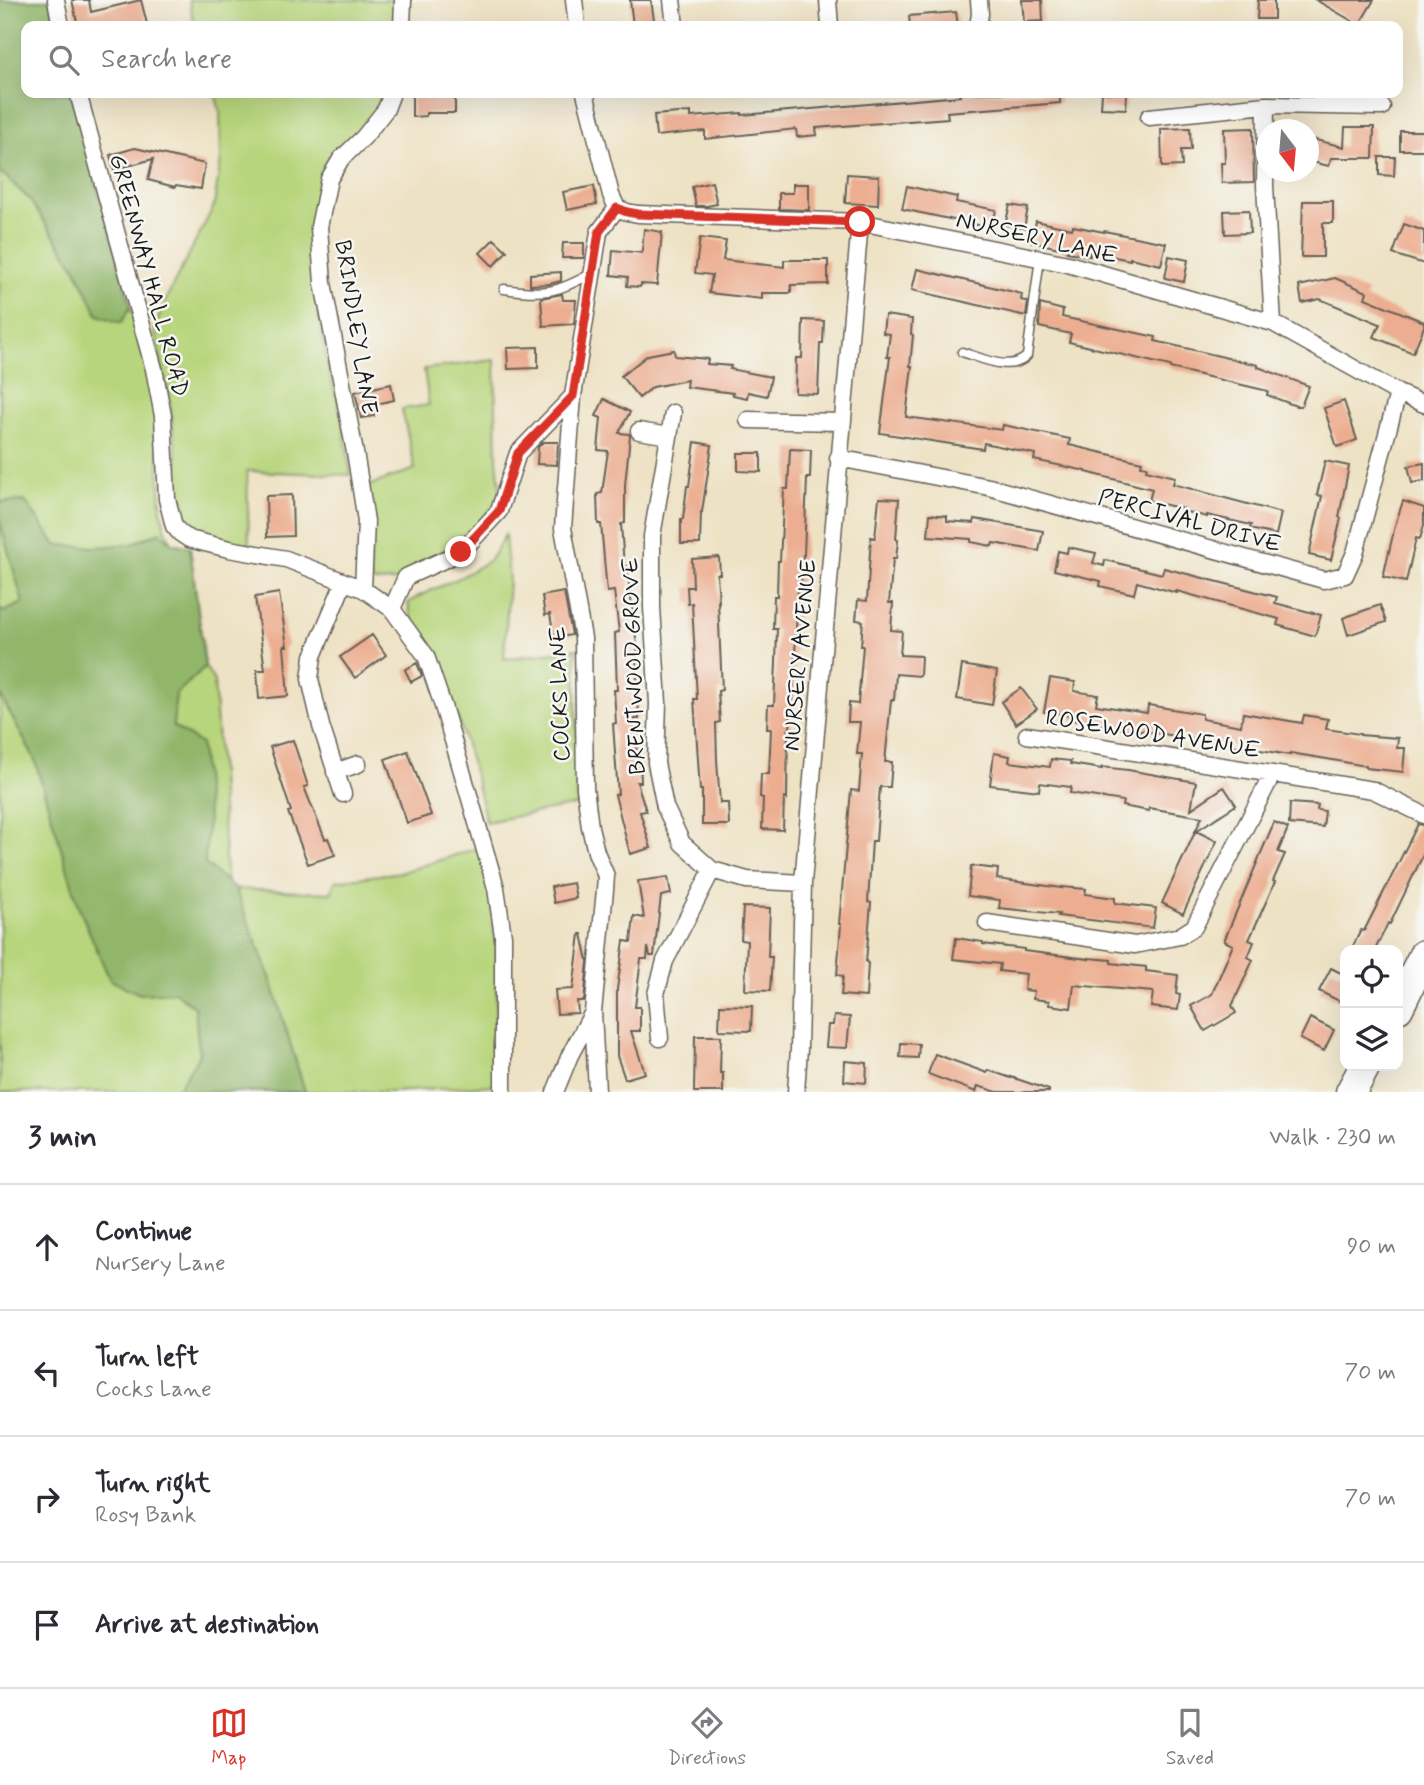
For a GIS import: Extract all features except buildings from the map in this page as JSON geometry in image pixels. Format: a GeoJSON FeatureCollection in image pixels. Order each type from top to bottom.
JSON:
{"type":"FeatureCollection","features":[{"type":"Feature","properties":{"kind":"highway"},"geometry":{"type":"LineString","coordinates":[[1406,1000],[1424,955]]}},
{"type":"Feature","properties":{"kind":"highway"},"geometry":{"type":"LineString","coordinates":[[1351,1092],[1363,1071]]}},
{"type":"Feature","properties":{"kind":"street"},"geometry":{"type":"LineString","coordinates":[[56,0],[60,21]]}},
{"type":"Feature","properties":{"kind":"street"},"geometry":{"type":"LineString","coordinates":[[402,21],[403,0]]}},
{"type":"Feature","properties":{"kind":"street"},"geometry":{"type":"LineString","coordinates":[[574,0],[576,21]]}},
{"type":"Feature","properties":{"kind":"street"},"geometry":{"type":"LineString","coordinates":[[672,0],[675,21]]}},
{"type":"Feature","properties":{"kind":"street"},"geometry":{"type":"LineString","coordinates":[[828,0],[830,21]]}},
{"type":"Feature","properties":{"kind":"street"},"geometry":{"type":"LineString","coordinates":[[979,0],[979,21]]}},
{"type":"Feature","properties":{"kind":"street","name":"GREENWAY HALL ROAD"},"geometry":{"type":"LineString","coordinates":[[79,98],[154,369],[163,416],[167,499],[174,526],[189,538],[229,549],[286,559],[363,589],[392,609],[426,656],[496,888],[503,936],[503,1092]]}},
{"type":"Feature","properties":{"kind":"street","name":"BRINDLEY LANE"},"geometry":{"type":"LineString","coordinates":[[363,589],[366,521],[323,283],[319,227],[329,179],[341,159],[386,108],[390,98]]}},
{"type":"Feature","properties":{"kind":"street"},"geometry":{"type":"LineString","coordinates":[[586,98],[611,195],[617,208]]}},
{"type":"Feature","properties":{"kind":"street"},"geometry":{"type":"LineString","coordinates":[[1266,106],[1265,186],[1273,323]]}},
{"type":"Feature","properties":{"kind":"street"},"geometry":{"type":"LineString","coordinates":[[1149,117],[1266,106],[1382,107]]}},
{"type":"Feature","properties":{"kind":"street","name":"NURSERY LANE"},"geometry":{"type":"LineString","coordinates":[[617,208],[638,214],[860,222],[1068,264],[1273,323],[1398,393],[1424,404]]}},
{"type":"Feature","properties":{"kind":"street","name":"COCKS LANE"},"geometry":{"type":"LineString","coordinates":[[555,1092],[570,1055],[593,1012],[606,876],[590,827],[585,788],[583,638],[563,528],[573,396],[592,273],[599,232],[617,208]]}},
{"type":"Feature","properties":{"kind":"street","name":"NURSERY AVENUE"},"geometry":{"type":"LineString","coordinates":[[796,1092],[803,883],[860,222]]}},
{"type":"Feature","properties":{"kind":"street","name":"PERCIVAL DRIVE"},"geometry":{"type":"LineString","coordinates":[[838,458],[989,487],[1324,580],[1345,575],[1355,553],[1398,393]]}},
{"type":"Feature","properties":{"kind":"street"},"geometry":{"type":"LineString","coordinates":[[392,609],[406,577],[461,552],[499,511],[518,453],[573,396]]}},
{"type":"Feature","properties":{"kind":"street","name":"BRENTWOOD GROVE"},"geometry":{"type":"LineString","coordinates":[[673,413],[652,536],[652,607],[658,703],[656,763],[664,807],[682,843],[712,870],[747,880],[803,883]]}},
{"type":"Feature","properties":{"kind":"street"},"geometry":{"type":"LineString","coordinates":[[748,420],[841,422]]}},
{"type":"Feature","properties":{"kind":"street"},"geometry":{"type":"LineString","coordinates":[[639,431],[669,436]]}},
{"type":"Feature","properties":{"kind":"street"},"geometry":{"type":"LineString","coordinates":[[342,794],[310,679],[313,656],[344,582]]}},
{"type":"Feature","properties":{"kind":"street","name":"ROSEWOOD AVENUE"},"geometry":{"type":"LineString","coordinates":[[1027,735],[1373,790],[1424,815]]}},
{"type":"Feature","properties":{"kind":"street"},"geometry":{"type":"LineString","coordinates":[[335,772],[358,764]]}},
{"type":"Feature","properties":{"kind":"street","name":"ROSEWOOD AVENUE"},"geometry":{"type":"LineString","coordinates":[[987,923],[1135,945],[1180,936],[1194,927],[1272,775]]}},
{"type":"Feature","properties":{"kind":"street"},"geometry":{"type":"LineString","coordinates":[[660,1038],[656,994],[665,961],[712,870]]}},
{"type":"Feature","properties":{"kind":"street"},"geometry":{"type":"LineString","coordinates":[[593,1012],[597,1092]]}},
{"type":"Feature","properties":{"kind":"lane"},"geometry":{"type":"LineString","coordinates":[[962,352],[1005,365],[1023,360],[1027,356],[1040,258]]}},
{"type":"Feature","properties":{"kind":"lane"},"geometry":{"type":"LineString","coordinates":[[504,289],[527,293],[562,289],[592,273]]}},
{"type":"Feature","properties":{"kind":"green space"},"geometry":{"type":"Polygon","coordinates":[[[0,0],[51,0],[55,21],[21,21],[21,98],[73,98],[131,306],[121,323],[98,315],[75,267],[29,199],[0,171],[0,0]]]}},
{"type":"Feature","properties":{"kind":"green space"},"geometry":{"type":"Polygon","coordinates":[[[189,0],[396,0],[395,21],[194,21],[189,0]]]}},
{"type":"Feature","properties":{"kind":"green space"},"geometry":{"type":"Polygon","coordinates":[[[216,98],[381,98],[375,115],[332,156],[314,228],[314,290],[328,367],[343,421],[351,475],[247,471],[249,545],[182,529],[178,517],[178,468],[169,396],[154,329],[167,297],[214,206],[221,159],[220,112],[216,98]]]}},
{"type":"Feature","properties":{"kind":"green space"},"geometry":{"type":"Polygon","coordinates":[[[0,154],[127,293],[156,402],[161,509],[172,543],[190,547],[205,666],[214,681],[240,1092],[0,1092],[0,154]]]}},
{"type":"Feature","properties":{"kind":"green space"},"geometry":{"type":"Polygon","coordinates":[[[495,360],[497,460],[501,496],[453,550],[396,581],[374,582],[370,575],[368,486],[415,469],[402,409],[429,405],[424,369],[495,360]]]}},
{"type":"Feature","properties":{"kind":"green space"},"geometry":{"type":"Polygon","coordinates":[[[25,501],[56,545],[97,547],[131,544],[160,532],[172,543],[190,547],[205,667],[176,694],[173,726],[201,744],[208,818],[205,864],[235,889],[271,980],[305,1092],[176,1092],[199,1055],[195,1008],[175,992],[140,994],[110,980],[79,908],[34,758],[0,695],[0,608],[3,612],[23,603],[0,522],[0,502],[25,501]]]}},
{"type":"Feature","properties":{"kind":"green space"},"geometry":{"type":"Polygon","coordinates":[[[505,535],[509,579],[504,659],[576,649],[577,805],[486,822],[453,704],[439,666],[413,622],[408,603],[490,560],[505,535]]]}},
{"type":"Feature","properties":{"kind":"green space"},"geometry":{"type":"Polygon","coordinates":[[[481,847],[497,947],[495,1085],[393,1092],[305,1092],[271,980],[235,889],[331,893],[335,881],[402,872],[481,847]]]}},
{"type":"Feature","properties":{"kind":"route"},"geometry":{"type":"LineString","coordinates":[[461,552],[499,511],[518,453],[573,396],[599,232],[617,208],[638,214],[860,222]]}}]}
